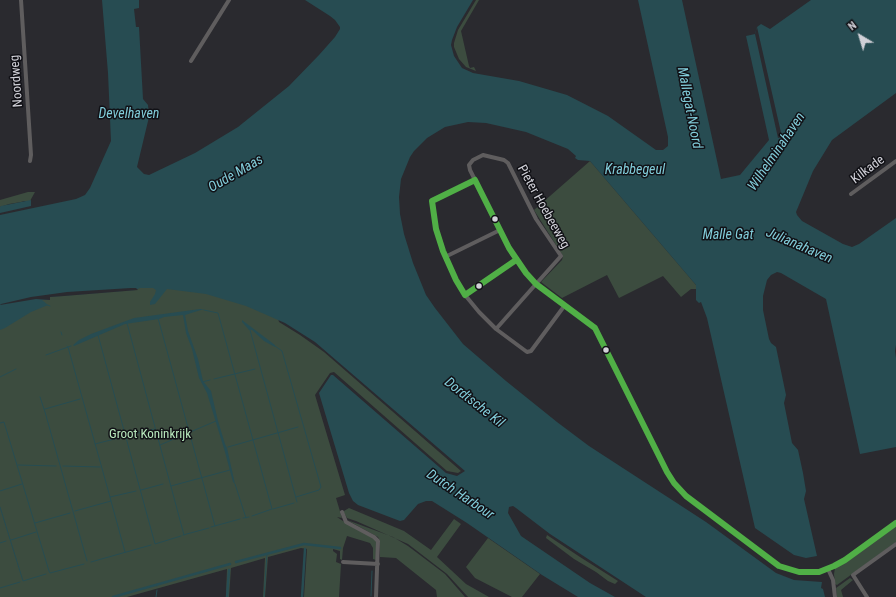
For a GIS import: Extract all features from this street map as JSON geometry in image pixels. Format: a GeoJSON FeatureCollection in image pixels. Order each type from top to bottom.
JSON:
{"type":"FeatureCollection","features":[{"type":"Feature","properties":{"kind":"street","name":"Noordweg"},"geometry":{"type":"LineString","coordinates":[[21,0],[31,147],[30,161]]}},
{"type":"Feature","properties":{"kind":"street"},"geometry":{"type":"LineString","coordinates":[[191,61],[229,0]]}},
{"type":"Feature","properties":{"kind":"street","name":"Pieter Hoebeeweg"},"geometry":{"type":"LineString","coordinates":[[475,180],[469,165],[478,157],[484,155],[504,160],[508,163],[536,219],[561,256],[536,284]]}},
{"type":"Feature","properties":{"kind":"street","name":"Kilkade"},"geometry":{"type":"LineString","coordinates":[[851,194],[896,161]]}},
{"type":"Feature","properties":{"kind":"street"},"geometry":{"type":"LineString","coordinates":[[565,305],[529,352],[524,352],[496,329],[465,295],[445,257],[436,229],[432,201],[475,180],[516,260],[536,284],[565,305],[595,328],[667,472],[680,490],[779,566],[808,573],[828,569],[845,560],[896,523]]}},
{"type":"Feature","properties":{"kind":"street"},"geometry":{"type":"LineString","coordinates":[[445,257],[500,230]]}},
{"type":"Feature","properties":{"kind":"street"},"geometry":{"type":"LineString","coordinates":[[465,295],[516,260]]}},
{"type":"Feature","properties":{"kind":"street"},"geometry":{"type":"LineString","coordinates":[[496,329],[536,284]]}},
{"type":"Feature","properties":{"kind":"street"},"geometry":{"type":"LineString","coordinates":[[342,512],[346,522],[377,539],[379,544],[376,597]]}},
{"type":"Feature","properties":{"kind":"street"},"geometry":{"type":"LineString","coordinates":[[868,597],[853,575],[896,544]]}},
{"type":"Feature","properties":{"kind":"street"},"geometry":{"type":"LineString","coordinates":[[343,562],[378,564]]}},
{"type":"Feature","properties":{"kind":"street"},"geometry":{"type":"LineString","coordinates":[[828,569],[833,580],[835,597]]}},
{"type":"Feature","properties":{"kind":"green space"},"geometry":{"type":"Polygon","coordinates":[[[476,0],[479,0],[461,31],[469,66],[470,68],[474,67],[476,71],[466,67],[459,59],[454,43],[458,30],[476,0]]]}},
{"type":"Feature","properties":{"kind":"green space"},"geometry":{"type":"Polygon","coordinates":[[[590,161],[696,285],[696,289],[691,289],[681,297],[663,276],[619,298],[607,275],[562,298],[541,282],[562,260],[563,256],[534,210],[590,161]]]}},
{"type":"Feature","properties":{"kind":"green space"},"geometry":{"type":"Polygon","coordinates":[[[28,192],[35,192],[30,201],[0,207],[0,200],[28,192]]]}},
{"type":"Feature","properties":{"kind":"green space","name":"Groot Koninkrijk"},"geometry":{"type":"Polygon","coordinates":[[[163,285],[223,295],[278,318],[279,322],[324,352],[461,471],[458,473],[447,471],[334,372],[330,373],[315,395],[345,495],[336,498],[342,518],[337,517],[374,538],[376,541],[376,560],[373,559],[373,548],[370,543],[347,536],[343,548],[342,560],[340,559],[340,551],[333,549],[333,551],[337,554],[336,562],[341,564],[339,597],[304,597],[307,549],[301,548],[268,557],[265,597],[263,597],[265,558],[231,568],[229,597],[226,597],[227,569],[127,597],[0,597],[0,301],[163,285]]]}},
{"type":"Feature","properties":{"kind":"green space"},"geometry":{"type":"Polygon","coordinates":[[[349,508],[404,531],[431,550],[454,519],[461,524],[437,557],[466,584],[489,597],[468,597],[447,574],[408,544],[347,518],[344,511],[349,508]]]}},
{"type":"Feature","properties":{"kind":"green space"},"geometry":{"type":"Polygon","coordinates":[[[347,520],[393,537],[408,546],[445,574],[465,597],[437,597],[436,590],[396,558],[380,557],[380,541],[378,537],[347,520]]]}},
{"type":"Feature","properties":{"kind":"green space"},"geometry":{"type":"Polygon","coordinates":[[[896,525],[896,542],[837,585],[835,584],[835,568],[896,525]]]}},
{"type":"Feature","properties":{"kind":"green space"},"geometry":{"type":"Polygon","coordinates":[[[547,535],[618,581],[615,584],[608,581],[574,559],[546,538],[547,535]]]}},
{"type":"Feature","properties":{"kind":"green space"},"geometry":{"type":"Polygon","coordinates":[[[488,538],[540,574],[522,597],[512,597],[475,578],[466,567],[488,538]]]}},
{"type":"Feature","properties":{"kind":"green space"},"geometry":{"type":"Polygon","coordinates":[[[850,578],[853,580],[841,590],[843,597],[837,597],[836,588],[850,578]]]}},
{"type":"Feature","properties":{"kind":"water"},"geometry":{"type":"Polygon","coordinates":[[[102,0],[139,0],[139,8],[134,9],[136,27],[139,27],[143,99],[148,105],[149,117],[137,167],[144,174],[149,175],[195,153],[238,127],[289,86],[319,55],[335,37],[340,27],[330,16],[305,0],[473,0],[457,27],[451,45],[454,56],[462,68],[473,73],[519,81],[567,95],[608,116],[656,150],[663,150],[668,146],[668,137],[638,0],[682,0],[721,179],[740,175],[769,140],[746,36],[755,34],[757,27],[761,24],[770,29],[811,0],[896,0],[896,93],[832,140],[813,171],[796,212],[802,221],[843,244],[852,247],[859,244],[896,218],[896,447],[860,454],[826,299],[777,272],[771,275],[767,280],[763,296],[763,310],[769,339],[776,347],[786,395],[784,403],[792,443],[798,450],[803,473],[806,491],[804,499],[817,556],[806,558],[794,555],[755,528],[707,318],[701,302],[699,303],[696,300],[696,285],[590,161],[578,160],[575,158],[576,156],[568,149],[526,132],[486,123],[468,122],[445,127],[427,138],[410,157],[401,179],[399,197],[400,214],[404,234],[413,263],[426,295],[463,344],[506,381],[589,446],[706,522],[776,573],[794,580],[822,582],[821,588],[823,589],[825,597],[646,597],[550,534],[513,506],[509,507],[508,513],[521,536],[590,583],[615,597],[578,597],[542,575],[467,523],[432,501],[426,501],[418,504],[404,520],[400,521],[358,505],[353,501],[349,493],[319,393],[331,375],[333,375],[446,473],[457,476],[465,471],[315,342],[285,323],[246,306],[206,294],[167,289],[155,304],[150,305],[156,290],[153,288],[140,288],[135,290],[50,297],[50,300],[42,300],[48,305],[31,312],[0,330],[0,215],[76,199],[85,195],[90,188],[111,141],[108,73],[102,0]]]}},
{"type":"Feature","properties":{"kind":"water"},"geometry":{"type":"Polygon","coordinates":[[[31,200],[31,206],[0,213],[1,206],[31,200]]]}},
{"type":"Feature","properties":{"kind":"water"},"geometry":{"type":"Polygon","coordinates":[[[204,309],[185,315],[188,331],[198,359],[203,381],[211,391],[218,421],[227,448],[235,484],[233,482],[207,393],[199,378],[192,349],[186,333],[183,315],[125,324],[74,346],[73,345],[91,334],[134,318],[204,309]]]}},
{"type":"Feature","properties":{"kind":"water"},"geometry":{"type":"Polygon","coordinates":[[[242,320],[275,345],[275,347],[264,341],[252,330],[249,330],[242,320]]]}},
{"type":"Feature","properties":{"kind":"pier"},"geometry":{"type":"Polygon","coordinates":[[[757,27],[782,137],[778,138],[755,34],[757,27]]]}},
{"type":"Feature","properties":{"kind":"pier"},"geometry":{"type":"Polygon","coordinates":[[[136,288],[138,290],[50,297],[50,300],[36,299],[0,305],[31,297],[67,292],[136,288]]]}},
{"type":"Feature","properties":{"kind":"waterway"},"geometry":{"type":"LineString","coordinates":[[45,304],[50,306]]}},
{"type":"Feature","properties":{"kind":"waterway"},"geometry":{"type":"LineString","coordinates":[[204,310],[218,313],[272,509],[252,516]]}},
{"type":"Feature","properties":{"kind":"waterway"},"geometry":{"type":"LineString","coordinates":[[158,318],[215,526]]}},
{"type":"Feature","properties":{"kind":"waterway"},"geometry":{"type":"LineString","coordinates":[[127,323],[184,535]]}},
{"type":"Feature","properties":{"kind":"waterway"},"geometry":{"type":"LineString","coordinates":[[250,330],[297,502]]}},
{"type":"Feature","properties":{"kind":"waterway"},"geometry":{"type":"LineString","coordinates":[[98,335],[155,544],[181,536]]}},
{"type":"Feature","properties":{"kind":"waterway"},"geometry":{"type":"LineString","coordinates":[[67,346],[71,346]]}},
{"type":"Feature","properties":{"kind":"waterway"},"geometry":{"type":"LineString","coordinates":[[275,346],[282,351],[321,487],[319,490],[296,497]]}},
{"type":"Feature","properties":{"kind":"waterway"},"geometry":{"type":"LineString","coordinates":[[46,355],[68,347],[110,497]]}},
{"type":"Feature","properties":{"kind":"waterway"},"geometry":{"type":"LineString","coordinates":[[0,377],[16,369]]}},
{"type":"Feature","properties":{"kind":"waterway"},"geometry":{"type":"LineString","coordinates":[[214,379],[255,369]]}},
{"type":"Feature","properties":{"kind":"waterway"},"geometry":{"type":"LineString","coordinates":[[202,382],[210,380]]}},
{"type":"Feature","properties":{"kind":"waterway"},"geometry":{"type":"LineString","coordinates":[[40,397],[87,561]]}},
{"type":"Feature","properties":{"kind":"waterway"},"geometry":{"type":"LineString","coordinates":[[45,409],[80,399]]}},
{"type":"Feature","properties":{"kind":"waterway"},"geometry":{"type":"LineString","coordinates":[[160,445],[216,421]]}},
{"type":"Feature","properties":{"kind":"waterway"},"geometry":{"type":"LineString","coordinates":[[0,423],[4,422],[50,573],[84,564]]}},
{"type":"Feature","properties":{"kind":"waterway"},"geometry":{"type":"LineString","coordinates":[[228,447],[298,427]]}},
{"type":"Feature","properties":{"kind":"waterway"},"geometry":{"type":"LineString","coordinates":[[95,444],[154,429]]}},
{"type":"Feature","properties":{"kind":"waterway"},"geometry":{"type":"LineString","coordinates":[[18,465],[56,466]]}},
{"type":"Feature","properties":{"kind":"waterway"},"geometry":{"type":"LineString","coordinates":[[63,466],[100,467]]}},
{"type":"Feature","properties":{"kind":"waterway"},"geometry":{"type":"LineString","coordinates":[[171,486],[230,470]]}},
{"type":"Feature","properties":{"kind":"waterway"},"geometry":{"type":"LineString","coordinates":[[0,491],[22,484]]}},
{"type":"Feature","properties":{"kind":"waterway"},"geometry":{"type":"LineString","coordinates":[[141,490],[163,484]]}},
{"type":"Feature","properties":{"kind":"waterway"},"geometry":{"type":"LineString","coordinates":[[235,484],[246,518]]}},
{"type":"Feature","properties":{"kind":"waterway"},"geometry":{"type":"LineString","coordinates":[[75,511],[111,501],[110,497],[136,491]]}},
{"type":"Feature","properties":{"kind":"waterway"},"geometry":{"type":"LineString","coordinates":[[111,501],[125,552]]}},
{"type":"Feature","properties":{"kind":"waterway"},"geometry":{"type":"LineString","coordinates":[[273,509],[294,503]]}},
{"type":"Feature","properties":{"kind":"waterway"},"geometry":{"type":"LineString","coordinates":[[0,507],[23,581],[46,574]]}},
{"type":"Feature","properties":{"kind":"waterway"},"geometry":{"type":"LineString","coordinates":[[35,523],[70,513]]}},
{"type":"Feature","properties":{"kind":"waterway"},"geometry":{"type":"LineString","coordinates":[[243,518],[249,517]]}},
{"type":"Feature","properties":{"kind":"waterway"},"geometry":{"type":"LineString","coordinates":[[211,527],[240,519]]}},
{"type":"Feature","properties":{"kind":"waterway"},"geometry":{"type":"LineString","coordinates":[[183,535],[209,528]]}},
{"type":"Feature","properties":{"kind":"waterway"},"geometry":{"type":"LineString","coordinates":[[11,540],[36,532]]}},
{"type":"Feature","properties":{"kind":"waterway"},"geometry":{"type":"LineString","coordinates":[[0,543],[6,541]]}},
{"type":"Feature","properties":{"kind":"waterway"},"geometry":{"type":"LineString","coordinates":[[236,562],[304,544],[340,548]]}},
{"type":"Feature","properties":{"kind":"waterway"},"geometry":{"type":"LineString","coordinates":[[91,562],[151,545]]}},
{"type":"Feature","properties":{"kind":"waterway"},"geometry":{"type":"LineString","coordinates":[[302,597],[305,549]]}},
{"type":"Feature","properties":{"kind":"waterway"},"geometry":{"type":"LineString","coordinates":[[264,597],[267,554]]}},
{"type":"Feature","properties":{"kind":"waterway"},"geometry":{"type":"LineString","coordinates":[[113,597],[230,564]]}},
{"type":"Feature","properties":{"kind":"waterway"},"geometry":{"type":"LineString","coordinates":[[227,597],[229,570]]}},
{"type":"Feature","properties":{"kind":"waterway"},"geometry":{"type":"LineString","coordinates":[[371,596],[372,571]]}},
{"type":"Feature","properties":{"kind":"waterway"},"geometry":{"type":"LineString","coordinates":[[0,588],[20,582]]}},
{"type":"Feature","properties":{"kind":"waterway"},"geometry":{"type":"LineString","coordinates":[[156,597],[157,590]]}},
{"type":"Feature","properties":{"kind":"transit line"},"geometry":{"type":"LineString","coordinates":[[475,180],[509,248],[526,273],[536,284],[595,328],[667,472],[674,483],[686,496],[779,566],[799,572],[819,572],[834,566],[845,560],[896,523]]}},
{"type":"Feature","properties":{"kind":"transit line"},"geometry":{"type":"LineString","coordinates":[[465,295],[456,280],[443,251],[436,229],[432,201],[475,180]]}},
{"type":"Feature","properties":{"kind":"transit line"},"geometry":{"type":"LineString","coordinates":[[465,295],[516,260]]}},
{"type":"Feature","properties":{"kind":"water label","name":"Mallegat-Noord"},"geometry":{"type":"Point","coordinates":[689,108]}},
{"type":"Feature","properties":{"kind":"water label","name":"Develhaven"},"geometry":{"type":"Point","coordinates":[129,114]}},
{"type":"Feature","properties":{"kind":"water label","name":"Wilhelminahaven"},"geometry":{"type":"Point","coordinates":[777,152]}},
{"type":"Feature","properties":{"kind":"water label","name":"Krabbegeul"},"geometry":{"type":"Point","coordinates":[635,170]}},
{"type":"Feature","properties":{"kind":"water label","name":"Oude Maas"},"geometry":{"type":"Point","coordinates":[236,174]}},
{"type":"Feature","properties":{"kind":"water label","name":"Malle Gat"},"geometry":{"type":"Point","coordinates":[728,235]}},
{"type":"Feature","properties":{"kind":"water label","name":"Julianahaven"},"geometry":{"type":"Point","coordinates":[799,246]}},
{"type":"Feature","properties":{"kind":"water label","name":"Dordtsche Kil"},"geometry":{"type":"Point","coordinates":[474,403]}},
{"type":"Feature","properties":{"kind":"water label","name":"Dutch Harbour"},"geometry":{"type":"Point","coordinates":[460,495]}}]}
